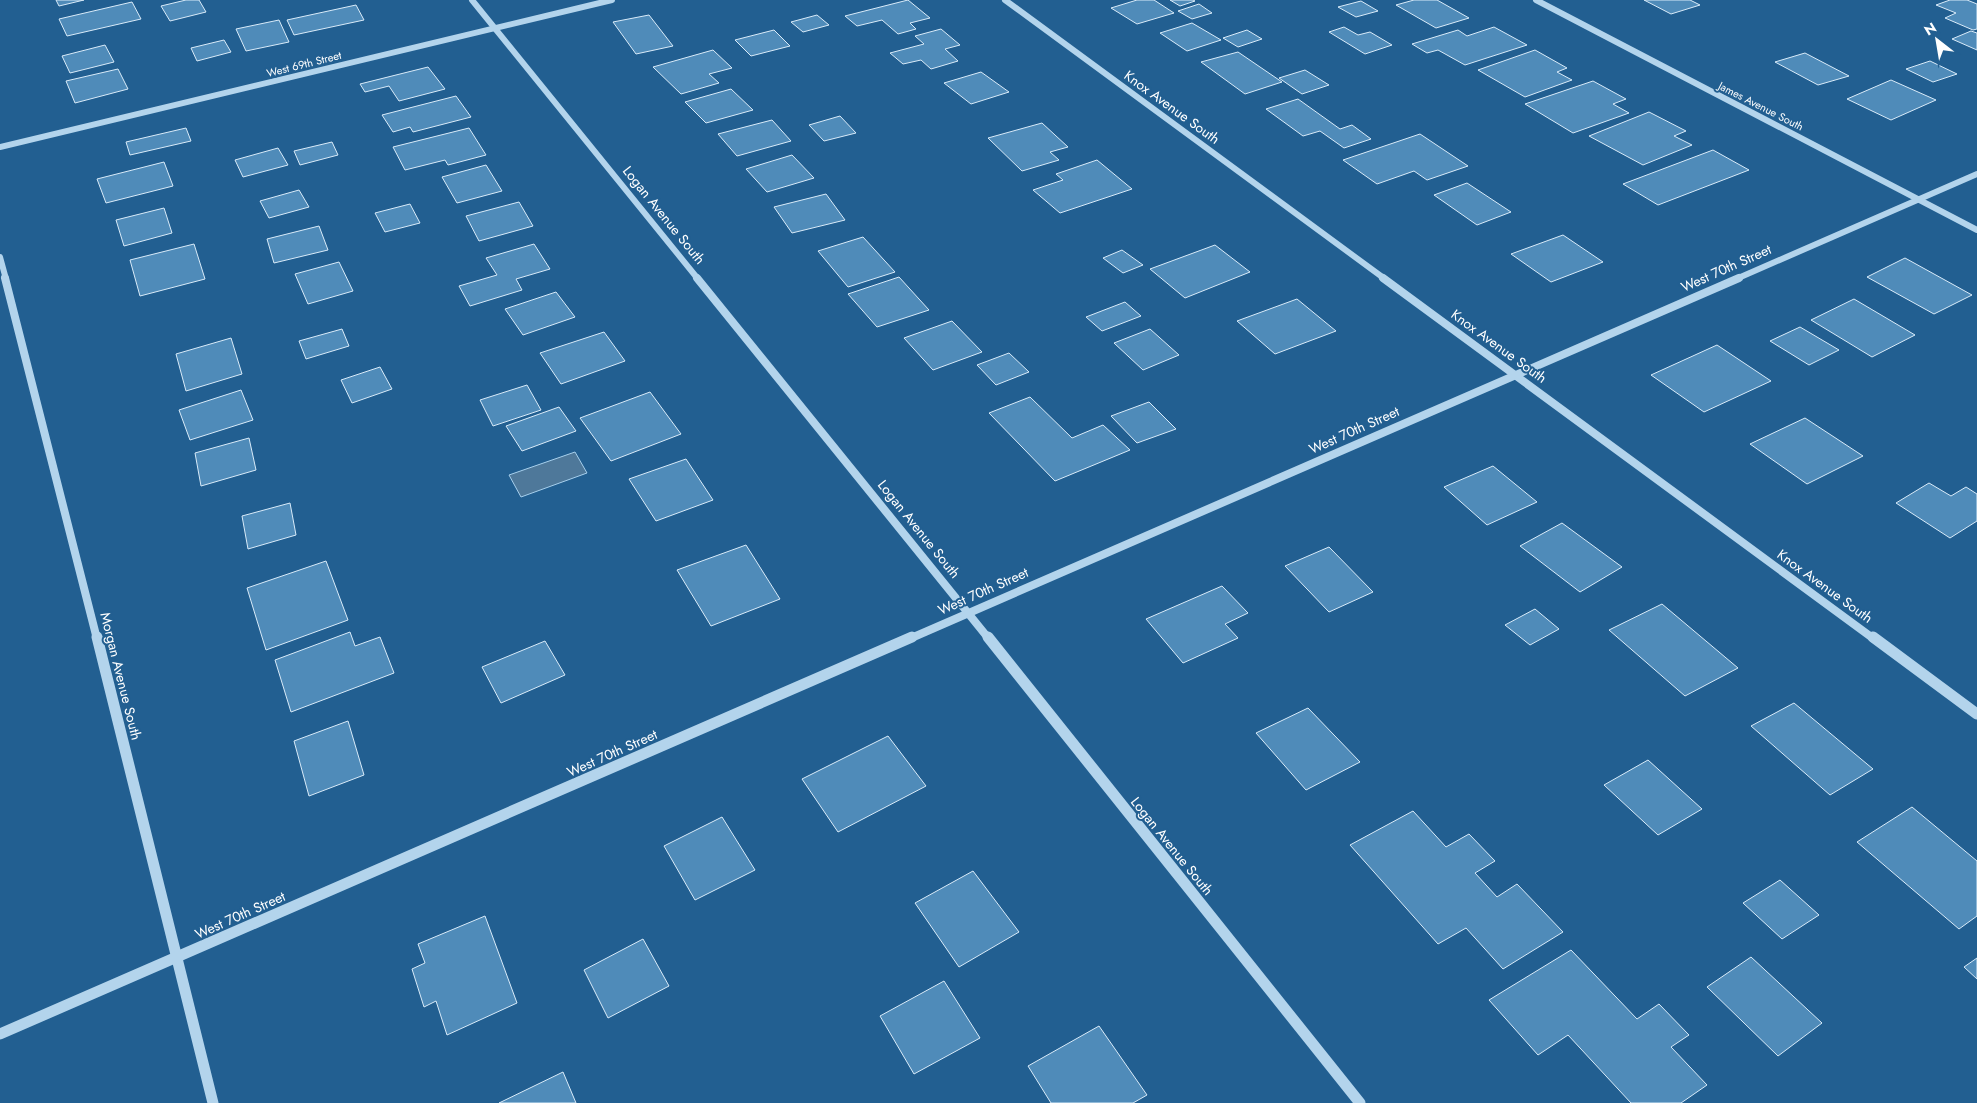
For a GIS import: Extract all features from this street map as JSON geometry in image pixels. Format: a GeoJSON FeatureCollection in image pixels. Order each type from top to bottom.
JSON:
{"type":"FeatureCollection","features":[{"type":"Feature","properties":{"kind":"street","name":"Logan Avenue South"},"geometry":{"type":"LineString","coordinates":[[472,0],[969,613],[1360,1103]]}},
{"type":"Feature","properties":{"kind":"street","name":"West 69th Street"},"geometry":{"type":"LineString","coordinates":[[0,147],[612,0]]}},
{"type":"Feature","properties":{"kind":"street","name":"Knox Avenue South"},"geometry":{"type":"LineString","coordinates":[[1004,0],[1977,714]]}},
{"type":"Feature","properties":{"kind":"street","name":"James Avenue South"},"geometry":{"type":"LineString","coordinates":[[1536,0],[1977,230]]}},
{"type":"Feature","properties":{"kind":"street","name":"West 70th Street"},"geometry":{"type":"LineString","coordinates":[[0,1034],[1977,174]]}},
{"type":"Feature","properties":{"kind":"street","name":"Morgan Avenue South"},"geometry":{"type":"LineString","coordinates":[[0,256],[178,957],[213,1103]]}},
{"type":"Feature","properties":{"kind":"water"},"geometry":{"type":"Polygon","coordinates":[[[575,452],[587,473],[521,497],[509,475],[575,452]]]}},
{"type":"Feature","properties":{"kind":"building"},"geometry":{"type":"Polygon","coordinates":[[[56,0],[84,0],[59,6],[56,0]]]}},
{"type":"Feature","properties":{"kind":"building"},"geometry":{"type":"Polygon","coordinates":[[[186,0],[199,0],[206,12],[170,21],[161,6],[186,0]]]}},
{"type":"Feature","properties":{"kind":"building"},"geometry":{"type":"Polygon","coordinates":[[[908,0],[930,18],[910,23],[916,29],[898,34],[882,20],[857,26],[845,16],[908,0]]]}},
{"type":"Feature","properties":{"kind":"building"},"geometry":{"type":"Polygon","coordinates":[[[1137,0],[1154,0],[1174,13],[1137,24],[1111,8],[1137,0]]]}},
{"type":"Feature","properties":{"kind":"building"},"geometry":{"type":"Polygon","coordinates":[[[1170,0],[1193,0],[1195,1],[1180,6],[1170,0]]]}},
{"type":"Feature","properties":{"kind":"building"},"geometry":{"type":"Polygon","coordinates":[[[1414,0],[1437,0],[1469,18],[1436,28],[1396,5],[1414,0]]]}},
{"type":"Feature","properties":{"kind":"building"},"geometry":{"type":"Polygon","coordinates":[[[1644,0],[1690,0],[1700,5],[1671,14],[1644,0]]]}},
{"type":"Feature","properties":{"kind":"building"},"geometry":{"type":"Polygon","coordinates":[[[1950,0],[1967,0],[1977,4],[1977,29],[1973,30],[1945,18],[1956,13],[1936,5],[1950,0]]]}},
{"type":"Feature","properties":{"kind":"building"},"geometry":{"type":"Polygon","coordinates":[[[1361,1],[1378,11],[1356,17],[1338,7],[1361,1]]]}},
{"type":"Feature","properties":{"kind":"building"},"geometry":{"type":"Polygon","coordinates":[[[132,2],[141,19],[67,36],[59,19],[132,2]]]}},
{"type":"Feature","properties":{"kind":"building"},"geometry":{"type":"Polygon","coordinates":[[[1199,4],[1212,13],[1192,19],[1178,11],[1199,4]]]}},
{"type":"Feature","properties":{"kind":"building"},"geometry":{"type":"Polygon","coordinates":[[[356,5],[364,20],[294,35],[287,20],[356,5]]]}},
{"type":"Feature","properties":{"kind":"building"},"geometry":{"type":"Polygon","coordinates":[[[649,15],[673,46],[636,54],[613,22],[649,15]]]}},
{"type":"Feature","properties":{"kind":"building"},"geometry":{"type":"Polygon","coordinates":[[[817,15],[829,25],[803,32],[791,22],[817,15]]]}},
{"type":"Feature","properties":{"kind":"building"},"geometry":{"type":"Polygon","coordinates":[[[279,20],[289,42],[246,51],[236,29],[279,20]]]}},
{"type":"Feature","properties":{"kind":"building"},"geometry":{"type":"Polygon","coordinates":[[[1192,23],[1221,40],[1187,51],[1160,33],[1192,23]]]}},
{"type":"Feature","properties":{"kind":"building"},"geometry":{"type":"Polygon","coordinates":[[[1344,27],[1358,35],[1370,32],[1392,45],[1365,54],[1329,32],[1344,27]]]}},
{"type":"Feature","properties":{"kind":"building"},"geometry":{"type":"Polygon","coordinates":[[[1494,27],[1527,45],[1465,65],[1438,50],[1427,53],[1412,44],[1458,30],[1467,36],[1494,27]]]}},
{"type":"Feature","properties":{"kind":"building"},"geometry":{"type":"Polygon","coordinates":[[[941,29],[960,45],[945,49],[958,61],[931,69],[921,60],[903,64],[890,53],[924,44],[915,36],[941,29]]]}},
{"type":"Feature","properties":{"kind":"building"},"geometry":{"type":"Polygon","coordinates":[[[774,30],[790,46],[751,56],[735,40],[774,30]]]}},
{"type":"Feature","properties":{"kind":"building"},"geometry":{"type":"Polygon","coordinates":[[[1247,30],[1262,39],[1238,47],[1223,38],[1247,30]]]}},
{"type":"Feature","properties":{"kind":"building"},"geometry":{"type":"Polygon","coordinates":[[[1971,31],[1977,33],[1977,50],[1952,39],[1971,31]]]}},
{"type":"Feature","properties":{"kind":"building"},"geometry":{"type":"Polygon","coordinates":[[[224,40],[231,52],[197,61],[191,48],[224,40]]]}},
{"type":"Feature","properties":{"kind":"building"},"geometry":{"type":"Polygon","coordinates":[[[105,45],[114,62],[70,73],[62,56],[105,45]]]}},
{"type":"Feature","properties":{"kind":"building"},"geometry":{"type":"Polygon","coordinates":[[[713,50],[732,68],[709,74],[719,83],[681,94],[653,67],[713,50]]]}},
{"type":"Feature","properties":{"kind":"building"},"geometry":{"type":"Polygon","coordinates":[[[1535,50],[1567,68],[1557,72],[1572,80],[1525,97],[1478,70],[1535,50]]]}},
{"type":"Feature","properties":{"kind":"building"},"geometry":{"type":"Polygon","coordinates":[[[1238,52],[1282,82],[1245,94],[1201,62],[1238,52]]]}},
{"type":"Feature","properties":{"kind":"building"},"geometry":{"type":"Polygon","coordinates":[[[1805,53],[1849,76],[1818,85],[1775,62],[1805,53]]]}},
{"type":"Feature","properties":{"kind":"building"},"geometry":{"type":"Polygon","coordinates":[[[1930,61],[1957,74],[1933,82],[1906,69],[1930,61]]]}},
{"type":"Feature","properties":{"kind":"building"},"geometry":{"type":"Polygon","coordinates":[[[428,67],[445,89],[399,101],[389,86],[365,92],[360,84],[428,67]]]}},
{"type":"Feature","properties":{"kind":"building"},"geometry":{"type":"Polygon","coordinates":[[[118,69],[128,89],[75,103],[66,81],[118,69]]]}},
{"type":"Feature","properties":{"kind":"building"},"geometry":{"type":"Polygon","coordinates":[[[1305,70],[1329,85],[1302,94],[1279,78],[1305,70]]]}},
{"type":"Feature","properties":{"kind":"building"},"geometry":{"type":"Polygon","coordinates":[[[981,72],[1009,92],[971,104],[944,83],[981,72]]]}},
{"type":"Feature","properties":{"kind":"building"},"geometry":{"type":"Polygon","coordinates":[[[1891,80],[1936,100],[1891,120],[1847,99],[1891,80]]]}},
{"type":"Feature","properties":{"kind":"building"},"geometry":{"type":"Polygon","coordinates":[[[1593,81],[1626,99],[1613,104],[1629,113],[1573,133],[1525,104],[1593,81]]]}},
{"type":"Feature","properties":{"kind":"building"},"geometry":{"type":"Polygon","coordinates":[[[731,89],[753,110],[706,123],[685,102],[731,89]]]}},
{"type":"Feature","properties":{"kind":"building"},"geometry":{"type":"Polygon","coordinates":[[[456,96],[471,117],[413,132],[410,127],[393,132],[382,115],[456,96]]]}},
{"type":"Feature","properties":{"kind":"building"},"geometry":{"type":"Polygon","coordinates":[[[1298,99],[1340,129],[1352,125],[1371,139],[1344,148],[1320,131],[1303,136],[1266,109],[1298,99]]]}},
{"type":"Feature","properties":{"kind":"building"},"geometry":{"type":"Polygon","coordinates":[[[1649,112],[1686,131],[1674,136],[1692,145],[1643,165],[1589,136],[1649,112]]]}},
{"type":"Feature","properties":{"kind":"building"},"geometry":{"type":"Polygon","coordinates":[[[840,116],[856,133],[824,141],[809,125],[840,116]]]}},
{"type":"Feature","properties":{"kind":"building"},"geometry":{"type":"Polygon","coordinates":[[[772,120],[791,141],[737,156],[718,134],[772,120]]]}},
{"type":"Feature","properties":{"kind":"building"},"geometry":{"type":"Polygon","coordinates":[[[1042,123],[1068,147],[1050,152],[1059,160],[1022,171],[988,138],[1042,123]]]}},
{"type":"Feature","properties":{"kind":"building"},"geometry":{"type":"Polygon","coordinates":[[[186,128],[191,141],[130,155],[126,142],[186,128]]]}},
{"type":"Feature","properties":{"kind":"building"},"geometry":{"type":"Polygon","coordinates":[[[469,128],[486,155],[448,165],[445,160],[405,170],[393,147],[469,128]]]}},
{"type":"Feature","properties":{"kind":"building"},"geometry":{"type":"Polygon","coordinates":[[[1420,134],[1468,166],[1427,180],[1414,171],[1377,184],[1343,160],[1420,134]]]}},
{"type":"Feature","properties":{"kind":"building"},"geometry":{"type":"Polygon","coordinates":[[[332,142],[338,155],[300,165],[294,151],[332,142]]]}},
{"type":"Feature","properties":{"kind":"building"},"geometry":{"type":"Polygon","coordinates":[[[278,148],[288,165],[243,177],[235,160],[278,148]]]}},
{"type":"Feature","properties":{"kind":"building"},"geometry":{"type":"Polygon","coordinates":[[[1713,150],[1749,170],[1658,205],[1623,184],[1713,150]]]}},
{"type":"Feature","properties":{"kind":"building"},"geometry":{"type":"Polygon","coordinates":[[[792,155],[814,178],[767,192],[746,169],[792,155]]]}},
{"type":"Feature","properties":{"kind":"building"},"geometry":{"type":"Polygon","coordinates":[[[1097,160],[1132,189],[1060,213],[1033,190],[1063,180],[1056,174],[1097,160]]]}},
{"type":"Feature","properties":{"kind":"building"},"geometry":{"type":"Polygon","coordinates":[[[164,162],[173,186],[106,203],[97,179],[164,162]]]}},
{"type":"Feature","properties":{"kind":"building"},"geometry":{"type":"Polygon","coordinates":[[[486,165],[502,191],[457,203],[442,177],[486,165]]]}},
{"type":"Feature","properties":{"kind":"building"},"geometry":{"type":"Polygon","coordinates":[[[1467,183],[1511,212],[1477,225],[1434,195],[1467,183]]]}},
{"type":"Feature","properties":{"kind":"building"},"geometry":{"type":"Polygon","coordinates":[[[299,190],[309,207],[269,218],[260,201],[299,190]]]}},
{"type":"Feature","properties":{"kind":"building"},"geometry":{"type":"Polygon","coordinates":[[[826,194],[845,220],[792,233],[774,207],[826,194]]]}},
{"type":"Feature","properties":{"kind":"building"},"geometry":{"type":"Polygon","coordinates":[[[519,202],[533,226],[479,241],[466,216],[519,202]]]}},
{"type":"Feature","properties":{"kind":"building"},"geometry":{"type":"Polygon","coordinates":[[[410,204],[420,223],[385,232],[375,213],[410,204]]]}},
{"type":"Feature","properties":{"kind":"building"},"geometry":{"type":"Polygon","coordinates":[[[164,208],[172,233],[124,246],[116,220],[164,208]]]}},
{"type":"Feature","properties":{"kind":"building"},"geometry":{"type":"Polygon","coordinates":[[[319,226],[328,250],[274,263],[267,239],[319,226]]]}},
{"type":"Feature","properties":{"kind":"building"},"geometry":{"type":"Polygon","coordinates":[[[1563,235],[1603,262],[1551,282],[1511,254],[1563,235]]]}},
{"type":"Feature","properties":{"kind":"building"},"geometry":{"type":"Polygon","coordinates":[[[863,237],[895,272],[848,287],[818,251],[863,237]]]}},
{"type":"Feature","properties":{"kind":"building"},"geometry":{"type":"Polygon","coordinates":[[[194,244],[205,279],[140,296],[130,260],[194,244]]]}},
{"type":"Feature","properties":{"kind":"building"},"geometry":{"type":"Polygon","coordinates":[[[534,244],[550,269],[516,279],[522,290],[470,306],[459,286],[497,275],[486,258],[534,244]]]}},
{"type":"Feature","properties":{"kind":"building"},"geometry":{"type":"Polygon","coordinates":[[[1215,245],[1250,272],[1185,298],[1150,269],[1215,245]]]}},
{"type":"Feature","properties":{"kind":"building"},"geometry":{"type":"Polygon","coordinates":[[[1122,250],[1143,265],[1123,273],[1103,258],[1122,250]]]}},
{"type":"Feature","properties":{"kind":"building"},"geometry":{"type":"Polygon","coordinates":[[[1905,258],[1972,295],[1934,314],[1867,277],[1905,258]]]}},
{"type":"Feature","properties":{"kind":"building"},"geometry":{"type":"Polygon","coordinates":[[[339,262],[353,291],[308,304],[295,274],[339,262]]]}},
{"type":"Feature","properties":{"kind":"building"},"geometry":{"type":"Polygon","coordinates":[[[899,277],[929,310],[877,327],[848,294],[899,277]]]}},
{"type":"Feature","properties":{"kind":"building"},"geometry":{"type":"Polygon","coordinates":[[[556,292],[575,317],[523,335],[505,309],[556,292]]]}},
{"type":"Feature","properties":{"kind":"building"},"geometry":{"type":"Polygon","coordinates":[[[1297,299],[1336,331],[1275,354],[1237,321],[1297,299]]]}},
{"type":"Feature","properties":{"kind":"building"},"geometry":{"type":"Polygon","coordinates":[[[1854,299],[1915,335],[1872,357],[1811,320],[1854,299]]]}},
{"type":"Feature","properties":{"kind":"building"},"geometry":{"type":"Polygon","coordinates":[[[1125,302],[1141,316],[1102,331],[1086,317],[1125,302]]]}},
{"type":"Feature","properties":{"kind":"building"},"geometry":{"type":"Polygon","coordinates":[[[952,321],[982,352],[933,370],[904,338],[952,321]]]}},
{"type":"Feature","properties":{"kind":"building"},"geometry":{"type":"Polygon","coordinates":[[[1800,327],[1839,350],[1809,365],[1770,341],[1800,327]]]}},
{"type":"Feature","properties":{"kind":"building"},"geometry":{"type":"Polygon","coordinates":[[[342,329],[349,346],[306,359],[299,341],[342,329]]]}},
{"type":"Feature","properties":{"kind":"building"},"geometry":{"type":"Polygon","coordinates":[[[1150,329],[1179,355],[1143,370],[1114,343],[1150,329]]]}},
{"type":"Feature","properties":{"kind":"building"},"geometry":{"type":"Polygon","coordinates":[[[604,332],[625,361],[561,384],[540,353],[604,332]]]}},
{"type":"Feature","properties":{"kind":"building"},"geometry":{"type":"Polygon","coordinates":[[[231,338],[242,374],[186,391],[176,354],[231,338]]]}},
{"type":"Feature","properties":{"kind":"building"},"geometry":{"type":"Polygon","coordinates":[[[1717,345],[1771,381],[1704,412],[1651,375],[1717,345]]]}},
{"type":"Feature","properties":{"kind":"building"},"geometry":{"type":"Polygon","coordinates":[[[1009,353],[1029,372],[996,385],[977,365],[1009,353]]]}},
{"type":"Feature","properties":{"kind":"building"},"geometry":{"type":"Polygon","coordinates":[[[380,367],[392,389],[352,403],[341,380],[380,367]]]}},
{"type":"Feature","properties":{"kind":"building"},"geometry":{"type":"Polygon","coordinates":[[[527,385],[541,410],[493,426],[480,400],[527,385]]]}},
{"type":"Feature","properties":{"kind":"building"},"geometry":{"type":"Polygon","coordinates":[[[241,390],[253,420],[190,440],[179,410],[241,390]]]}},
{"type":"Feature","properties":{"kind":"building"},"geometry":{"type":"Polygon","coordinates":[[[650,392],[681,434],[611,461],[580,418],[650,392]]]}},
{"type":"Feature","properties":{"kind":"building"},"geometry":{"type":"Polygon","coordinates":[[[1030,397],[1072,438],[1103,425],[1130,450],[1055,481],[989,413],[1030,397]]]}},
{"type":"Feature","properties":{"kind":"building"},"geometry":{"type":"Polygon","coordinates":[[[1149,402],[1176,429],[1137,443],[1111,416],[1149,402]]]}},
{"type":"Feature","properties":{"kind":"building"},"geometry":{"type":"Polygon","coordinates":[[[559,407],[576,431],[522,451],[506,426],[559,407]]]}},
{"type":"Feature","properties":{"kind":"building"},"geometry":{"type":"Polygon","coordinates":[[[1805,418],[1863,456],[1807,484],[1750,444],[1805,418]]]}},
{"type":"Feature","properties":{"kind":"building"},"geometry":{"type":"Polygon","coordinates":[[[249,438],[256,470],[201,486],[195,453],[249,438]]]}},
{"type":"Feature","properties":{"kind":"building"},"geometry":{"type":"Polygon","coordinates":[[[686,459],[713,500],[656,521],[629,479],[686,459]]]}},
{"type":"Feature","properties":{"kind":"building"},"geometry":{"type":"Polygon","coordinates":[[[1493,466],[1537,502],[1487,525],[1444,487],[1493,466]]]}},
{"type":"Feature","properties":{"kind":"building"},"geometry":{"type":"Polygon","coordinates":[[[1929,483],[1951,496],[1966,487],[1977,494],[1977,521],[1950,538],[1896,503],[1929,483]]]}},
{"type":"Feature","properties":{"kind":"building"},"geometry":{"type":"Polygon","coordinates":[[[290,503],[296,535],[248,549],[242,516],[290,503]]]}},
{"type":"Feature","properties":{"kind":"building"},"geometry":{"type":"Polygon","coordinates":[[[1562,523],[1622,567],[1580,592],[1520,546],[1562,523]]]}},
{"type":"Feature","properties":{"kind":"building"},"geometry":{"type":"Polygon","coordinates":[[[746,545],[780,599],[711,626],[677,570],[746,545]]]}},
{"type":"Feature","properties":{"kind":"building"},"geometry":{"type":"Polygon","coordinates":[[[1329,547],[1373,592],[1329,612],[1285,566],[1329,547]]]}},
{"type":"Feature","properties":{"kind":"building"},"geometry":{"type":"Polygon","coordinates":[[[326,561],[348,620],[266,650],[247,588],[326,561]]]}},
{"type":"Feature","properties":{"kind":"building"},"geometry":{"type":"Polygon","coordinates":[[[1222,586],[1248,613],[1225,624],[1238,638],[1183,663],[1146,619],[1222,586]]]}},
{"type":"Feature","properties":{"kind":"building"},"geometry":{"type":"Polygon","coordinates":[[[1662,604],[1738,668],[1685,696],[1609,630],[1662,604]]]}},
{"type":"Feature","properties":{"kind":"building"},"geometry":{"type":"Polygon","coordinates":[[[1535,609],[1559,629],[1530,645],[1505,625],[1535,609]]]}},
{"type":"Feature","properties":{"kind":"building"},"geometry":{"type":"Polygon","coordinates":[[[350,632],[355,646],[380,637],[394,673],[291,712],[275,660],[350,632]]]}},
{"type":"Feature","properties":{"kind":"building"},"geometry":{"type":"Polygon","coordinates":[[[545,641],[565,675],[501,703],[482,667],[545,641]]]}},
{"type":"Feature","properties":{"kind":"building"},"geometry":{"type":"Polygon","coordinates":[[[1794,703],[1873,769],[1830,795],[1751,726],[1794,703]]]}},
{"type":"Feature","properties":{"kind":"building"},"geometry":{"type":"Polygon","coordinates":[[[1308,708],[1360,762],[1306,790],[1256,733],[1308,708]]]}},
{"type":"Feature","properties":{"kind":"building"},"geometry":{"type":"Polygon","coordinates":[[[348,721],[364,775],[309,796],[294,741],[348,721]]]}},
{"type":"Feature","properties":{"kind":"building"},"geometry":{"type":"Polygon","coordinates":[[[888,736],[926,786],[838,832],[802,779],[888,736]]]}},
{"type":"Feature","properties":{"kind":"building"},"geometry":{"type":"Polygon","coordinates":[[[1648,760],[1702,809],[1658,835],[1604,785],[1648,760]]]}},
{"type":"Feature","properties":{"kind":"building"},"geometry":{"type":"Polygon","coordinates":[[[1912,807],[1977,861],[1977,916],[1959,929],[1857,842],[1912,807]]]}},
{"type":"Feature","properties":{"kind":"building"},"geometry":{"type":"Polygon","coordinates":[[[1413,811],[1446,847],[1469,834],[1495,861],[1475,873],[1497,897],[1517,884],[1563,932],[1503,969],[1466,928],[1438,944],[1350,845],[1413,811]]]}},
{"type":"Feature","properties":{"kind":"building"},"geometry":{"type":"Polygon","coordinates":[[[722,817],[755,870],[695,900],[664,846],[722,817]]]}},
{"type":"Feature","properties":{"kind":"building"},"geometry":{"type":"Polygon","coordinates":[[[973,871],[1019,932],[959,967],[915,903],[973,871]]]}},
{"type":"Feature","properties":{"kind":"building"},"geometry":{"type":"Polygon","coordinates":[[[1780,880],[1819,915],[1782,939],[1743,903],[1780,880]]]}},
{"type":"Feature","properties":{"kind":"building"},"geometry":{"type":"Polygon","coordinates":[[[485,916],[517,1003],[447,1035],[436,1001],[424,1007],[412,969],[425,963],[418,944],[485,916]]]}},
{"type":"Feature","properties":{"kind":"building"},"geometry":{"type":"Polygon","coordinates":[[[643,939],[669,986],[608,1018],[584,970],[643,939]]]}},
{"type":"Feature","properties":{"kind":"building"},"geometry":{"type":"Polygon","coordinates":[[[1571,950],[1637,1019],[1659,1004],[1689,1035],[1671,1047],[1707,1085],[1681,1103],[1631,1103],[1568,1035],[1538,1055],[1489,1000],[1571,950]]]}},
{"type":"Feature","properties":{"kind":"building"},"geometry":{"type":"Polygon","coordinates":[[[1751,957],[1822,1023],[1778,1056],[1707,987],[1751,957]]]}},
{"type":"Feature","properties":{"kind":"building"},"geometry":{"type":"Polygon","coordinates":[[[1977,958],[1977,979],[1964,967],[1977,958]]]}},
{"type":"Feature","properties":{"kind":"building"},"geometry":{"type":"Polygon","coordinates":[[[944,981],[980,1038],[914,1074],[880,1016],[944,981]]]}},
{"type":"Feature","properties":{"kind":"building"},"geometry":{"type":"Polygon","coordinates":[[[1099,1026],[1147,1095],[1133,1103],[1051,1103],[1028,1066],[1099,1026]]]}},
{"type":"Feature","properties":{"kind":"building"},"geometry":{"type":"Polygon","coordinates":[[[563,1072],[576,1103],[499,1103],[563,1072]]]}}]}
